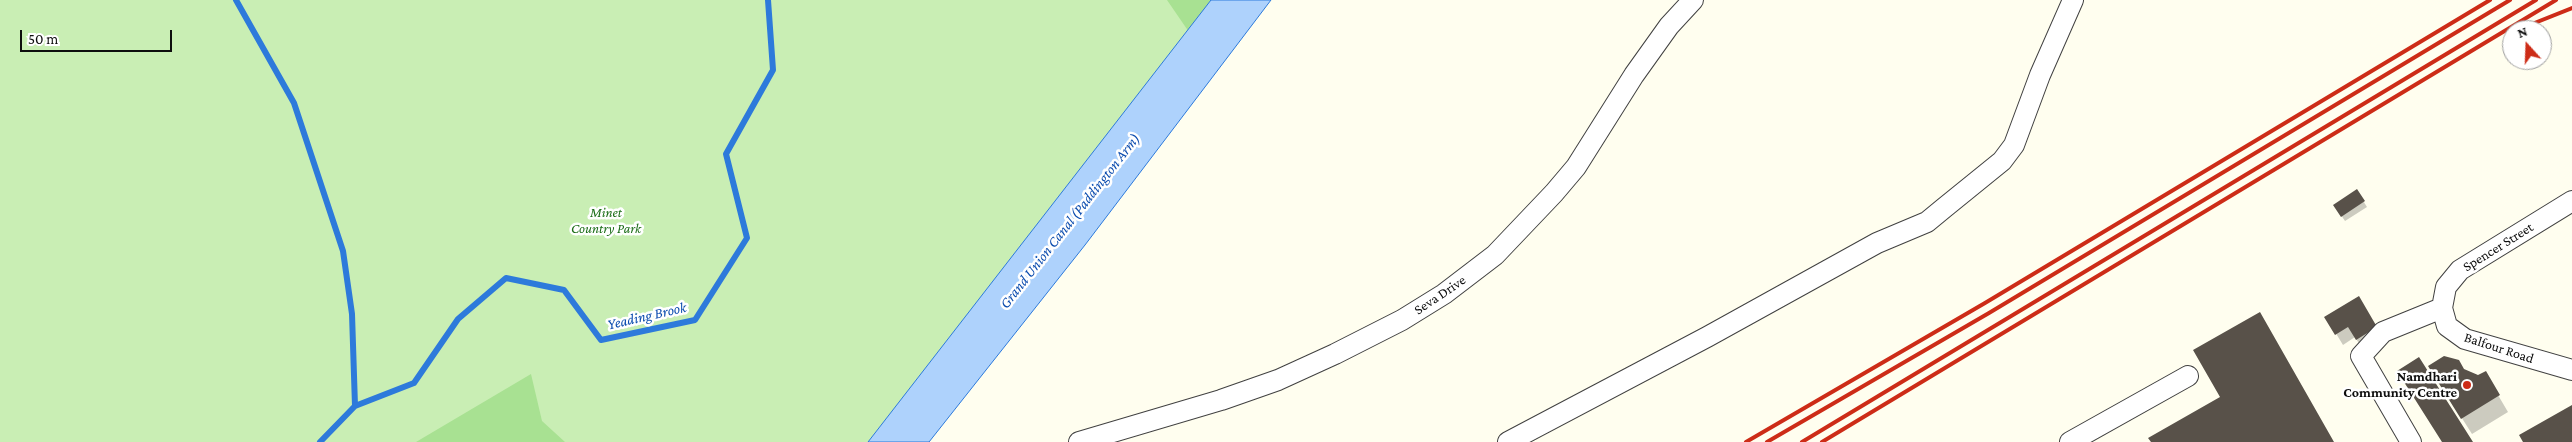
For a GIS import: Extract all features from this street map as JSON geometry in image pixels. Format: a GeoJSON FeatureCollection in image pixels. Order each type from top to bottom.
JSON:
{"type":"FeatureCollection","features":[{"type":"Feature","properties":{"kind":"street","name":"Seva Drive"},"geometry":{"type":"LineString","coordinates":[[1079,442],[1221,400],[1278,380],[1336,354],[1402,320],[1444,294],[1495,256],[1560,186],[1576,167],[1634,75],[1669,26],[1693,0]]}},
{"type":"Feature","properties":{"kind":"street"},"geometry":{"type":"LineString","coordinates":[[1508,442],[1707,337],[1877,243],[1927,222],[2002,161],[2014,145],[2040,75],[2073,0]]}},
{"type":"Feature","properties":{"kind":"street","name":"Spencer Street"},"geometry":{"type":"LineString","coordinates":[[2442,308],[2446,287],[2460,270],[2572,201]]}},
{"type":"Feature","properties":{"kind":"street"},"geometry":{"type":"LineString","coordinates":[[2411,442],[2361,356],[2383,332],[2442,308]]}},
{"type":"Feature","properties":{"kind":"street","name":"Balfour Road"},"geometry":{"type":"LineString","coordinates":[[2442,308],[2447,326],[2465,339],[2572,370]]}},
{"type":"Feature","properties":{"kind":"street"},"geometry":{"type":"LineString","coordinates":[[2070,442],[2188,376]]}},
{"type":"Feature","properties":{"kind":"green space","name":"Minet Country Park"},"geometry":{"type":"Polygon","coordinates":[[[0,0],[1212,0],[871,442],[0,442],[0,0]]]}},
{"type":"Feature","properties":{"kind":"green space"},"geometry":{"type":"Polygon","coordinates":[[[1167,0],[1221,0],[1191,35],[1167,0]]]}},
{"type":"Feature","properties":{"kind":"green space"},"geometry":{"type":"Polygon","coordinates":[[[531,374],[542,421],[565,442],[416,442],[531,374]]]}},
{"type":"Feature","properties":{"kind":"water","name":"Grand Union Canal (Paddington Arm)"},"geometry":{"type":"Polygon","coordinates":[[[1211,0],[1271,0],[1085,245],[929,442],[868,442],[1211,0]]]}},
{"type":"Feature","properties":{"kind":"building"},"geometry":{"type":"Polygon","coordinates":[[[2357,189],[2365,201],[2341,217],[2333,205],[2357,189]]]}},
{"type":"Feature","properties":{"kind":"building"},"geometry":{"type":"Polygon","coordinates":[[[2359,296],[2377,327],[2356,340],[2348,327],[2335,335],[2324,317],[2359,296]]]}},
{"type":"Feature","properties":{"kind":"building"},"geometry":{"type":"Polygon","coordinates":[[[2260,312],[2334,442],[2151,442],[2148,438],[2220,397],[2193,350],[2260,312]]]}},
{"type":"Feature","properties":{"kind":"building","name":"Namdhari Community Centre"},"geometry":{"type":"Polygon","coordinates":[[[2444,356],[2459,360],[2464,369],[2478,375],[2486,371],[2500,395],[2461,419],[2428,366],[2444,356]]]}},
{"type":"Feature","properties":{"kind":"building"},"geometry":{"type":"Polygon","coordinates":[[[2419,357],[2473,442],[2442,442],[2397,371],[2419,357]]]}},
{"type":"Feature","properties":{"kind":"building"},"geometry":{"type":"Polygon","coordinates":[[[2572,405],[2572,442],[2523,442],[2519,435],[2572,405]]]}},
{"type":"Feature","properties":{"kind":"waterway"},"geometry":{"type":"LineString","coordinates":[[236,0],[294,103],[343,251],[352,314],[355,406]]}},
{"type":"Feature","properties":{"kind":"waterway","name":"Yeading Brook"},"geometry":{"type":"LineString","coordinates":[[320,442],[355,406],[414,383],[458,319],[506,278],[564,290],[601,340],[695,320],[747,238],[726,154],[773,70],[768,0]]}},
{"type":"Feature","properties":{"kind":"railway"},"geometry":{"type":"LineString","coordinates":[[1746,442],[1985,303],[2490,0]]}},
{"type":"Feature","properties":{"kind":"railway"},"geometry":{"type":"LineString","coordinates":[[1767,442],[1989,313],[2510,0]]}},
{"type":"Feature","properties":{"kind":"railway"},"geometry":{"type":"LineString","coordinates":[[1802,442],[2536,0]]}},
{"type":"Feature","properties":{"kind":"railway"},"geometry":{"type":"LineString","coordinates":[[1822,442],[2556,0]]}},
{"type":"Feature","properties":{"kind":"railway"},"geometry":{"type":"LineString","coordinates":[[2542,20],[2572,8]]}},
{"type":"Feature","properties":{"kind":"place","name":"Namdhari Community Centre"},"geometry":{"type":"Point","coordinates":[2467,385]}}]}
